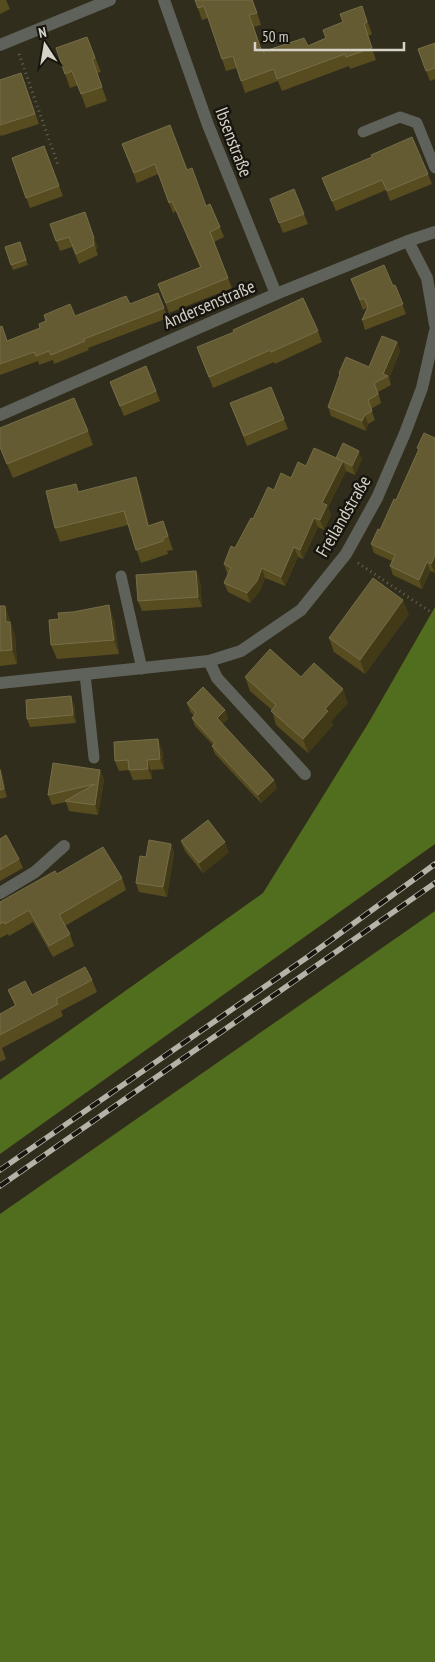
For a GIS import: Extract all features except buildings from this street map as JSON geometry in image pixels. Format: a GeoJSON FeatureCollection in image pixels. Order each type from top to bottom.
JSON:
{"type":"FeatureCollection","features":[{"type":"Feature","properties":{"kind":"street"},"geometry":{"type":"LineString","coordinates":[[0,45],[110,0]]}},
{"type":"Feature","properties":{"kind":"street","name":"Ibsenstraße"},"geometry":{"type":"LineString","coordinates":[[164,0],[208,125],[276,294]]}},
{"type":"Feature","properties":{"kind":"street","name":"Andersenstraße"},"geometry":{"type":"LineString","coordinates":[[0,415],[276,294],[435,232]]}},
{"type":"Feature","properties":{"kind":"street"},"geometry":{"type":"LineString","coordinates":[[408,241],[427,278],[435,325]]}},
{"type":"Feature","properties":{"kind":"street","name":"Freilandstraße"},"geometry":{"type":"LineString","coordinates":[[0,682],[210,661],[241,651],[301,610],[346,554],[377,498],[405,434],[422,388],[435,331]]}},
{"type":"Feature","properties":{"kind":"street"},"geometry":{"type":"LineString","coordinates":[[210,661],[217,678],[305,774]]}},
{"type":"Feature","properties":{"kind":"street"},"geometry":{"type":"LineString","coordinates":[[0,892],[35,872],[64,846]]}},
{"type":"Feature","properties":{"kind":"lane"},"geometry":{"type":"LineString","coordinates":[[362,132],[400,117],[416,123],[435,168]]}},
{"type":"Feature","properties":{"kind":"lane"},"geometry":{"type":"LineString","coordinates":[[122,576],[142,669]]}},
{"type":"Feature","properties":{"kind":"lane"},"geometry":{"type":"LineString","coordinates":[[85,674],[94,758]]}},
{"type":"Feature","properties":{"kind":"path"},"geometry":{"type":"LineString","coordinates":[[14,39],[58,164]]}},
{"type":"Feature","properties":{"kind":"path"},"geometry":{"type":"LineString","coordinates":[[346,554],[372,574],[435,615]]}},
{"type":"Feature","properties":{"kind":"green space"},"geometry":{"type":"Polygon","coordinates":[[[435,607],[435,844],[0,1154],[0,1080],[263,893],[369,722],[435,607]]]}},
{"type":"Feature","properties":{"kind":"green space"},"geometry":{"type":"Polygon","coordinates":[[[435,911],[435,1662],[0,1662],[0,1214],[435,911]]]}},
{"type":"Feature","properties":{"kind":"railway"},"geometry":{"type":"LineString","coordinates":[[0,1170],[309,956],[435,864]]}},
{"type":"Feature","properties":{"kind":"railway"},"geometry":{"type":"LineString","coordinates":[[0,1186],[435,883]]}}]}
